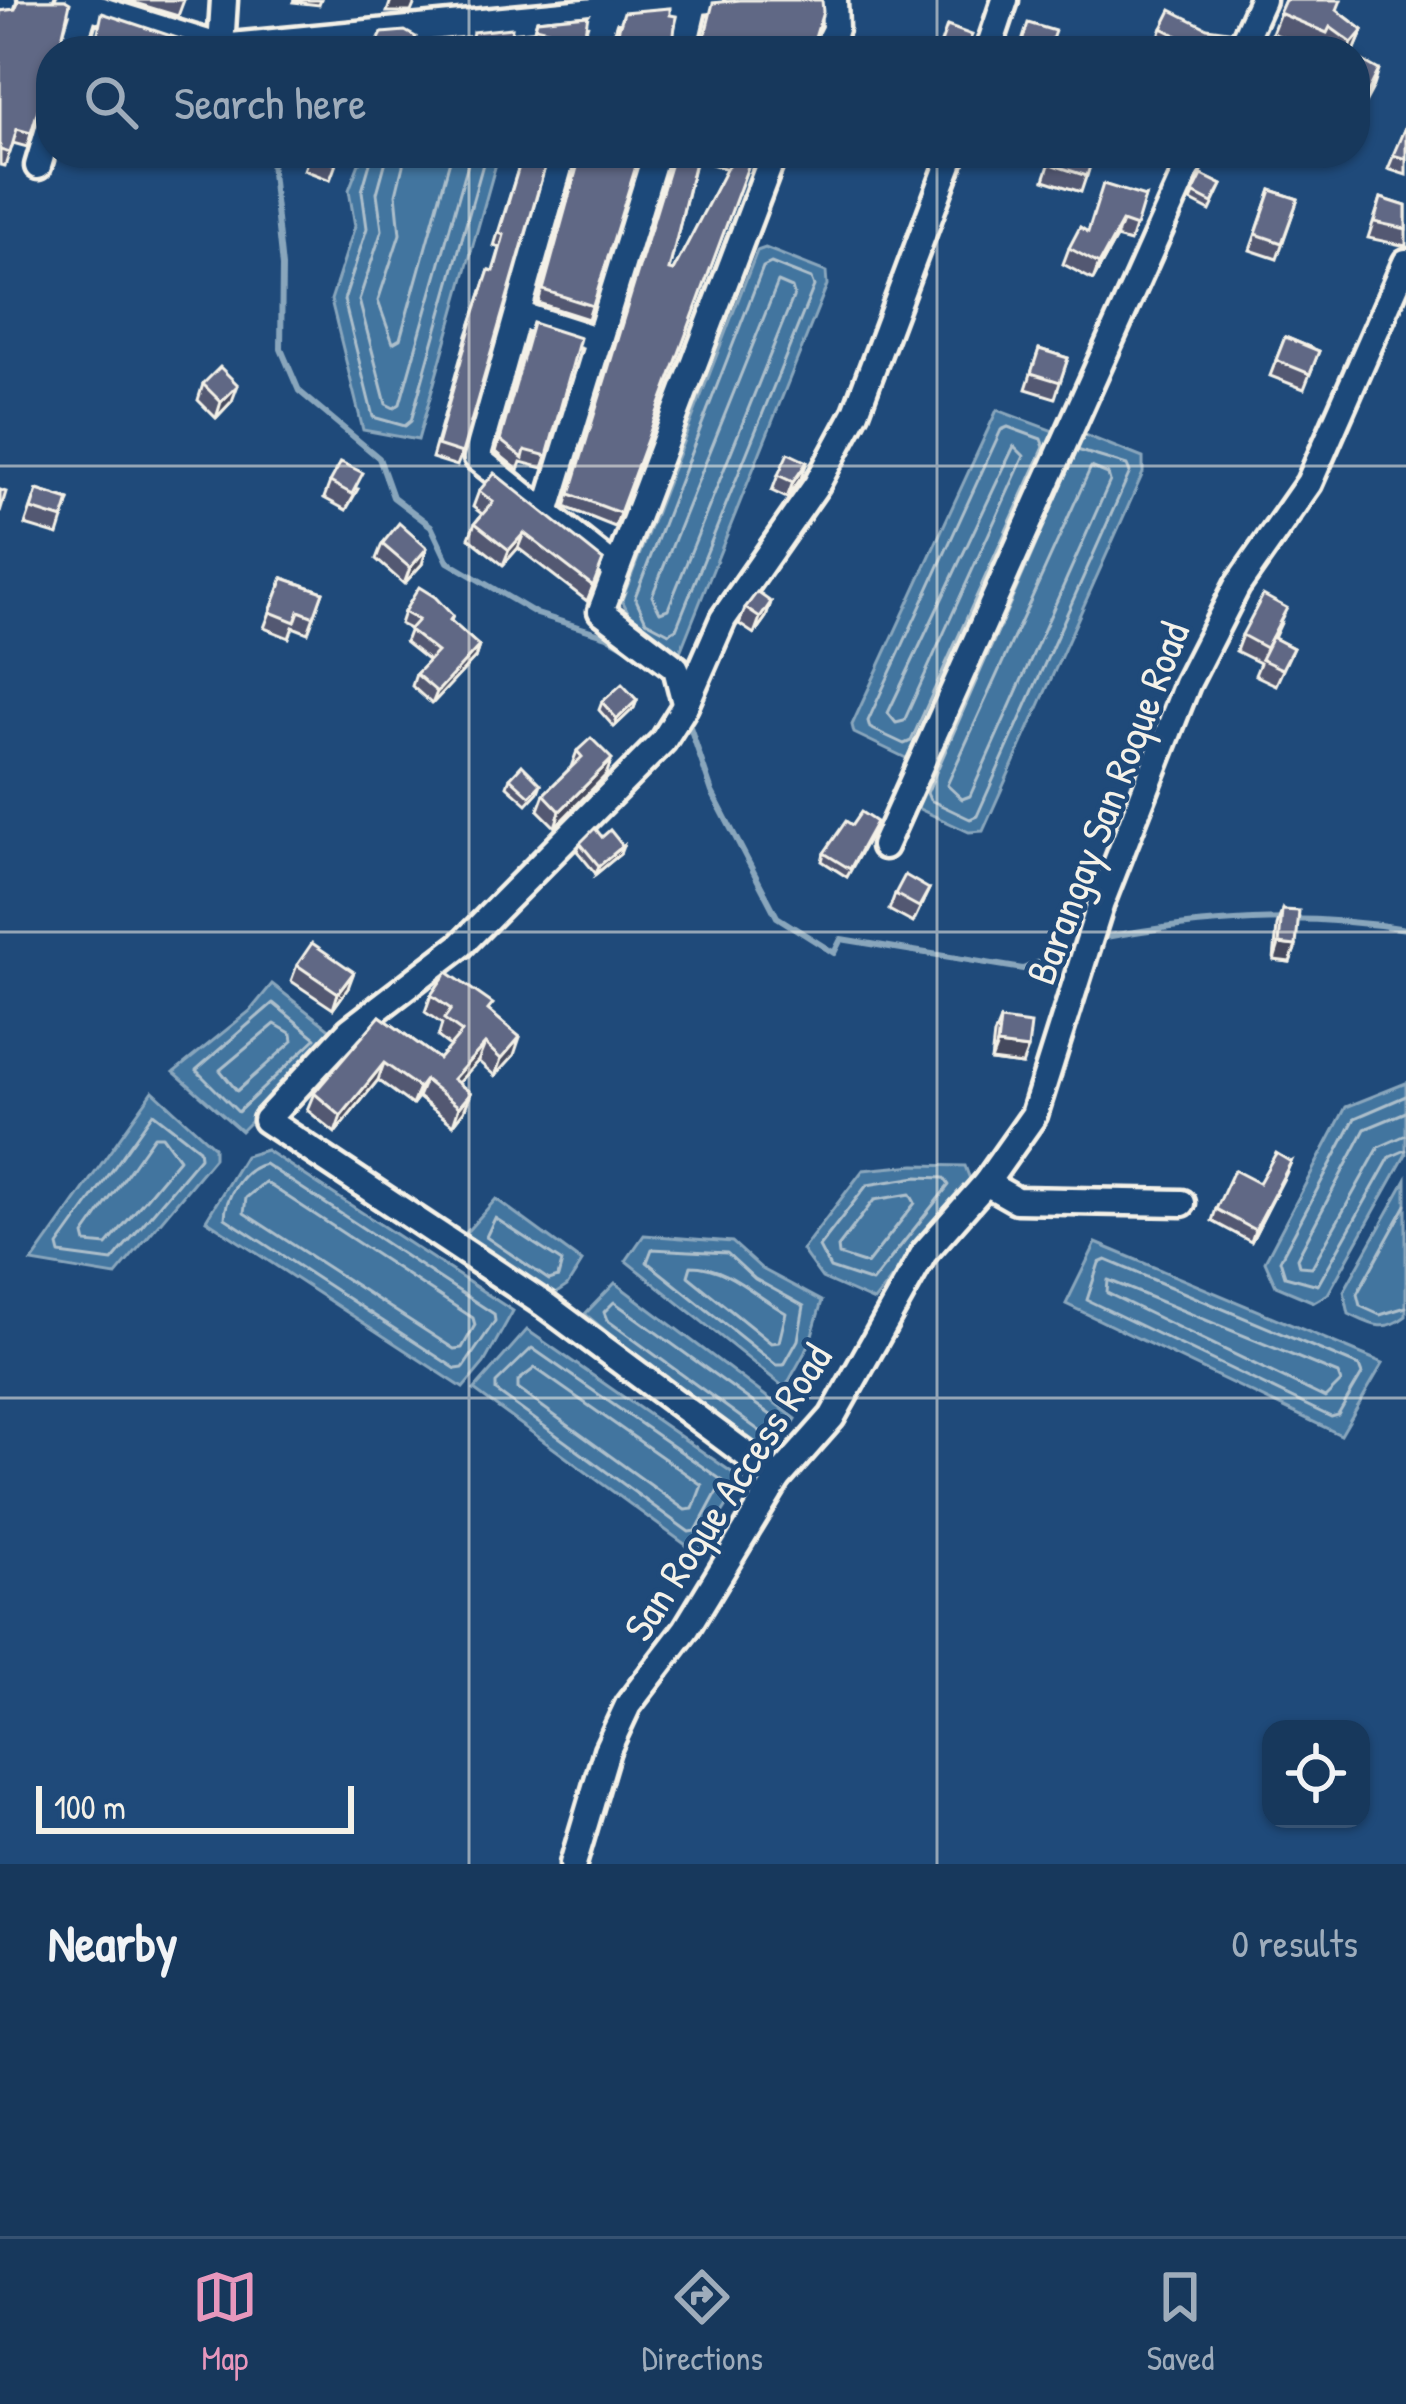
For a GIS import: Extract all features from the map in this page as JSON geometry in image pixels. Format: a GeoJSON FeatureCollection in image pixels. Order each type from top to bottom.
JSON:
{"type":"FeatureCollection","features":[{"type":"Feature","properties":{"kind":"street"},"geometry":{"type":"LineString","coordinates":[[0,9],[3,0]]}},
{"type":"Feature","properties":{"kind":"street"},"geometry":{"type":"LineString","coordinates":[[222,36],[224,0]]}},
{"type":"Feature","properties":{"kind":"street"},"geometry":{"type":"LineString","coordinates":[[831,36],[833,0]]}},
{"type":"Feature","properties":{"kind":"street"},"geometry":{"type":"LineString","coordinates":[[993,36],[1005,0]]}},
{"type":"Feature","properties":{"kind":"street"},"geometry":{"type":"LineString","coordinates":[[1246,36],[1262,0]]}},
{"type":"Feature","properties":{"kind":"street"},"geometry":{"type":"LineString","coordinates":[[335,36],[700,1],[688,36]]}},
{"type":"Feature","properties":{"kind":"street"},"geometry":{"type":"LineString","coordinates":[[74,36],[78,2],[186,36]]}},
{"type":"Feature","properties":{"kind":"street"},"geometry":{"type":"LineString","coordinates":[[598,36],[606,10]]}},
{"type":"Feature","properties":{"kind":"street"},"geometry":{"type":"LineString","coordinates":[[559,168],[477,458],[616,569]]}},
{"type":"Feature","properties":{"kind":"street"},"geometry":{"type":"LineString","coordinates":[[546,513],[651,168]]}},
{"type":"Feature","properties":{"kind":"street"},"geometry":{"type":"LineString","coordinates":[[685,703],[676,668],[601,611],[768,168]]}},
{"type":"Feature","properties":{"kind":"street"},"geometry":{"type":"LineString","coordinates":[[778,1478],[545,1304],[266,1120],[350,1030],[461,945],[663,741],[723,619],[817,484],[856,412],[946,168]]}},
{"type":"Feature","properties":{"kind":"street"},"geometry":{"type":"LineString","coordinates":[[884,847],[1187,168]]}},
{"type":"Feature","properties":{"kind":"street","name":"Barangay San Roque Road"},"geometry":{"type":"LineString","coordinates":[[986,1183],[1034,1114],[1102,904],[1186,684],[1237,586],[1310,483],[1406,262]]}},
{"type":"Feature","properties":{"kind":"street"},"geometry":{"type":"LineString","coordinates":[[521,315],[599,340]]}},
{"type":"Feature","properties":{"kind":"street"},"geometry":{"type":"LineString","coordinates":[[986,1183],[1016,1200],[1182,1202]]}},
{"type":"Feature","properties":{"kind":"street","name":"San Roque Access Road"},"geometry":{"type":"LineString","coordinates":[[573,1864],[607,1750],[628,1705],[686,1629],[778,1478],[832,1417],[924,1253],[986,1183]]}},
{"type":"Feature","properties":{"kind":"water"},"geometry":{"type":"Polygon","coordinates":[[[357,168],[495,168],[418,440],[363,430],[331,300],[355,226],[349,190],[357,168]]]}},
{"type":"Feature","properties":{"kind":"water"},"geometry":{"type":"Polygon","coordinates":[[[765,248],[826,272],[827,285],[680,652],[637,630],[622,600],[757,251],[765,248]]]}},
{"type":"Feature","properties":{"kind":"water"},"geometry":{"type":"Polygon","coordinates":[[[997,410],[1059,433],[917,757],[908,759],[854,733],[852,725],[997,410]]]}},
{"type":"Feature","properties":{"kind":"water"},"geometry":{"type":"Polygon","coordinates":[[[1080,433],[1143,458],[1143,473],[983,831],[969,832],[913,806],[1080,433]]]}},
{"type":"Feature","properties":{"kind":"water"},"geometry":{"type":"Polygon","coordinates":[[[272,984],[337,1035],[241,1131],[174,1072],[250,1011],[272,984]]]}},
{"type":"Feature","properties":{"kind":"water"},"geometry":{"type":"Polygon","coordinates":[[[1406,1083],[1406,1154],[1328,1294],[1314,1302],[1276,1286],[1265,1261],[1346,1107],[1406,1083]]]}},
{"type":"Feature","properties":{"kind":"water"},"geometry":{"type":"Polygon","coordinates":[[[153,1091],[214,1147],[214,1158],[115,1276],[32,1262],[153,1091]]]}},
{"type":"Feature","properties":{"kind":"water"},"geometry":{"type":"Polygon","coordinates":[[[266,1150],[513,1311],[484,1363],[463,1388],[206,1220],[245,1156],[266,1150]]]}},
{"type":"Feature","properties":{"kind":"water"},"geometry":{"type":"Polygon","coordinates":[[[965,1166],[970,1179],[874,1301],[822,1278],[802,1250],[863,1170],[965,1166]]]}},
{"type":"Feature","properties":{"kind":"water"},"geometry":{"type":"Polygon","coordinates":[[[1406,1180],[1406,1316],[1378,1326],[1349,1314],[1344,1291],[1406,1180]]]}},
{"type":"Feature","properties":{"kind":"water"},"geometry":{"type":"Polygon","coordinates":[[[496,1199],[582,1262],[567,1286],[552,1296],[463,1236],[496,1199]]]}},
{"type":"Feature","properties":{"kind":"water"},"geometry":{"type":"Polygon","coordinates":[[[644,1235],[732,1242],[762,1269],[822,1301],[809,1345],[785,1388],[626,1261],[644,1235]]]}},
{"type":"Feature","properties":{"kind":"water"},"geometry":{"type":"Polygon","coordinates":[[[1096,1243],[1383,1363],[1341,1435],[1066,1304],[1096,1243]]]}},
{"type":"Feature","properties":{"kind":"water"},"geometry":{"type":"Polygon","coordinates":[[[615,1283],[796,1419],[774,1456],[694,1404],[585,1314],[615,1283]]]}},
{"type":"Feature","properties":{"kind":"water"},"geometry":{"type":"Polygon","coordinates":[[[527,1330],[743,1480],[697,1553],[474,1390],[527,1330]]]}},
{"type":"Feature","properties":{"kind":"building"},"geometry":{"type":"Polygon","coordinates":[[[19,0],[70,3],[62,36],[36,36],[36,116],[31,133],[17,129],[10,153],[0,150],[0,11],[15,9],[19,0]]]}},
{"type":"Feature","properties":{"kind":"building"},"geometry":{"type":"Polygon","coordinates":[[[822,0],[823,12],[816,36],[705,36],[713,3],[822,0]]]}},
{"type":"Feature","properties":{"kind":"building"},"geometry":{"type":"Polygon","coordinates":[[[1285,0],[1341,0],[1337,10],[1363,30],[1358,36],[1342,36],[1330,27],[1327,33],[1279,13],[1285,0]]]}},
{"type":"Feature","properties":{"kind":"building"},"geometry":{"type":"Polygon","coordinates":[[[670,8],[670,15],[676,16],[674,36],[616,36],[624,12],[670,8]]]}},
{"type":"Feature","properties":{"kind":"building"},"geometry":{"type":"Polygon","coordinates":[[[1171,10],[1207,28],[1229,31],[1228,36],[1178,36],[1162,28],[1171,10]]]}},
{"type":"Feature","properties":{"kind":"building"},"geometry":{"type":"Polygon","coordinates":[[[102,13],[171,36],[97,36],[102,13]]]}},
{"type":"Feature","properties":{"kind":"building"},"geometry":{"type":"Polygon","coordinates":[[[588,15],[584,36],[559,36],[535,27],[537,20],[588,15]]]}},
{"type":"Feature","properties":{"kind":"building"},"geometry":{"type":"Polygon","coordinates":[[[1028,23],[1055,31],[1053,36],[1024,36],[1028,23]]]}},
{"type":"Feature","properties":{"kind":"building"},"geometry":{"type":"Polygon","coordinates":[[[947,26],[972,35],[972,36],[943,36],[947,26]]]}},
{"type":"Feature","properties":{"kind":"building"},"geometry":{"type":"Polygon","coordinates":[[[512,28],[511,36],[472,36],[473,32],[512,28]]]}},
{"type":"Feature","properties":{"kind":"building"},"geometry":{"type":"Polygon","coordinates":[[[405,31],[414,36],[380,36],[405,31]]]}},
{"type":"Feature","properties":{"kind":"building"},"geometry":{"type":"Polygon","coordinates":[[[1370,65],[1379,70],[1370,88],[1370,65]]]}},
{"type":"Feature","properties":{"kind":"building"},"geometry":{"type":"Polygon","coordinates":[[[1406,125],[1406,159],[1393,155],[1406,125]]]}},
{"type":"Feature","properties":{"kind":"building"},"geometry":{"type":"Polygon","coordinates":[[[518,168],[545,168],[462,453],[437,445],[472,321],[489,270],[494,271],[504,235],[499,233],[518,168]]]}},
{"type":"Feature","properties":{"kind":"building"},"geometry":{"type":"Polygon","coordinates":[[[577,168],[635,168],[593,306],[543,290],[577,168]]]}},
{"type":"Feature","properties":{"kind":"building"},"geometry":{"type":"Polygon","coordinates":[[[669,168],[693,168],[669,270],[673,271],[727,168],[747,168],[620,513],[570,494],[669,168]]]}},
{"type":"Feature","properties":{"kind":"building"},"geometry":{"type":"Polygon","coordinates":[[[1062,168],[1089,168],[1087,176],[1062,168]]]}},
{"type":"Feature","properties":{"kind":"building"},"geometry":{"type":"Polygon","coordinates":[[[1202,175],[1222,185],[1212,203],[1193,193],[1202,175]]]}},
{"type":"Feature","properties":{"kind":"building"},"geometry":{"type":"Polygon","coordinates":[[[1103,184],[1145,197],[1136,227],[1122,222],[1099,264],[1069,248],[1080,227],[1088,232],[1103,184]]]}},
{"type":"Feature","properties":{"kind":"building"},"geometry":{"type":"Polygon","coordinates":[[[1271,190],[1298,199],[1282,243],[1256,234],[1271,190]]]}},
{"type":"Feature","properties":{"kind":"building"},"geometry":{"type":"Polygon","coordinates":[[[1381,198],[1406,206],[1406,229],[1374,222],[1381,198]]]}},
{"type":"Feature","properties":{"kind":"building"},"geometry":{"type":"Polygon","coordinates":[[[533,323],[580,338],[547,456],[525,450],[523,458],[500,440],[533,323]]]}},
{"type":"Feature","properties":{"kind":"building"},"geometry":{"type":"Polygon","coordinates":[[[1285,337],[1319,351],[1310,374],[1276,360],[1285,337]]]}},
{"type":"Feature","properties":{"kind":"building"},"geometry":{"type":"Polygon","coordinates":[[[1039,349],[1068,358],[1060,382],[1031,373],[1039,349]]]}},
{"type":"Feature","properties":{"kind":"building"},"geometry":{"type":"Polygon","coordinates":[[[220,367],[238,385],[221,402],[203,384],[220,367]]]}},
{"type":"Feature","properties":{"kind":"building"},"geometry":{"type":"Polygon","coordinates":[[[788,453],[807,462],[793,482],[778,475],[788,453]]]}},
{"type":"Feature","properties":{"kind":"building"},"geometry":{"type":"Polygon","coordinates":[[[341,462],[363,473],[352,494],[330,482],[341,462]]]}},
{"type":"Feature","properties":{"kind":"building"},"geometry":{"type":"Polygon","coordinates":[[[494,473],[603,560],[593,586],[524,533],[509,550],[475,523],[493,502],[479,491],[494,473]]]}},
{"type":"Feature","properties":{"kind":"building"},"geometry":{"type":"Polygon","coordinates":[[[37,490],[69,500],[63,519],[31,509],[37,490]]]}},
{"type":"Feature","properties":{"kind":"building"},"geometry":{"type":"Polygon","coordinates":[[[399,523],[427,548],[410,568],[382,544],[399,523]]]}},
{"type":"Feature","properties":{"kind":"building"},"geometry":{"type":"Polygon","coordinates":[[[283,578],[323,592],[314,617],[299,611],[295,622],[270,612],[283,578]]]}},
{"type":"Feature","properties":{"kind":"building"},"geometry":{"type":"Polygon","coordinates":[[[419,587],[435,597],[453,616],[450,620],[479,646],[437,692],[416,674],[437,652],[409,630],[418,620],[404,612],[419,587]]]}},
{"type":"Feature","properties":{"kind":"building"},"geometry":{"type":"Polygon","coordinates":[[[757,592],[771,602],[760,618],[745,608],[757,592]]]}},
{"type":"Feature","properties":{"kind":"building"},"geometry":{"type":"Polygon","coordinates":[[[1263,595],[1287,608],[1266,648],[1242,635],[1263,595]]]}},
{"type":"Feature","properties":{"kind":"building"},"geometry":{"type":"Polygon","coordinates":[[[1272,637],[1293,648],[1282,669],[1261,659],[1272,637]]]}},
{"type":"Feature","properties":{"kind":"building"},"geometry":{"type":"Polygon","coordinates":[[[622,684],[637,700],[617,719],[602,702],[622,684]]]}},
{"type":"Feature","properties":{"kind":"building"},"geometry":{"type":"Polygon","coordinates":[[[591,738],[612,759],[560,811],[544,794],[582,757],[577,751],[591,738]]]}},
{"type":"Feature","properties":{"kind":"building"},"geometry":{"type":"Polygon","coordinates":[[[522,765],[541,784],[530,796],[510,778],[522,765]]]}},
{"type":"Feature","properties":{"kind":"building"},"geometry":{"type":"Polygon","coordinates":[[[861,812],[876,822],[850,869],[824,853],[846,821],[852,825],[861,812]]]}},
{"type":"Feature","properties":{"kind":"building"},"geometry":{"type":"Polygon","coordinates":[[[595,828],[602,837],[610,830],[623,846],[599,866],[580,843],[595,828]]]}},
{"type":"Feature","properties":{"kind":"building"},"geometry":{"type":"Polygon","coordinates":[[[905,875],[929,889],[919,907],[895,894],[905,875]]]}},
{"type":"Feature","properties":{"kind":"building"},"geometry":{"type":"Polygon","coordinates":[[[1282,910],[1299,911],[1296,946],[1279,944],[1282,910]]]}},
{"type":"Feature","properties":{"kind":"building"},"geometry":{"type":"Polygon","coordinates":[[[312,943],[354,972],[338,993],[297,965],[312,943]]]}},
{"type":"Feature","properties":{"kind":"building"},"geometry":{"type":"Polygon","coordinates":[[[447,972],[493,1004],[488,1010],[520,1037],[501,1059],[485,1044],[453,1079],[471,1093],[459,1107],[425,1080],[419,1088],[384,1063],[341,1116],[314,1093],[380,1016],[439,1059],[462,1032],[444,1019],[451,1009],[431,995],[447,972]]]}},
{"type":"Feature","properties":{"kind":"building"},"geometry":{"type":"Polygon","coordinates":[[[1000,1020],[1031,1024],[1028,1049],[997,1045],[1000,1020]]]}},
{"type":"Feature","properties":{"kind":"building"},"geometry":{"type":"Polygon","coordinates":[[[1276,1153],[1291,1162],[1255,1230],[1216,1209],[1234,1170],[1259,1183],[1276,1153]]]}},
{"type":"Feature","properties":{"kind":"waterway"},"geometry":{"type":"LineString","coordinates":[[272,168],[282,267],[281,349],[299,391],[379,458],[393,497],[431,526],[448,562],[537,614],[607,636],[644,657]]}},
{"type":"Feature","properties":{"kind":"waterway"},"geometry":{"type":"LineString","coordinates":[[687,718],[712,792],[777,917],[834,953],[841,939],[1023,969],[1082,944]]}},
{"type":"Feature","properties":{"kind":"waterway"},"geometry":{"type":"LineString","coordinates":[[1100,938],[1253,920],[1406,929]]}}]}
